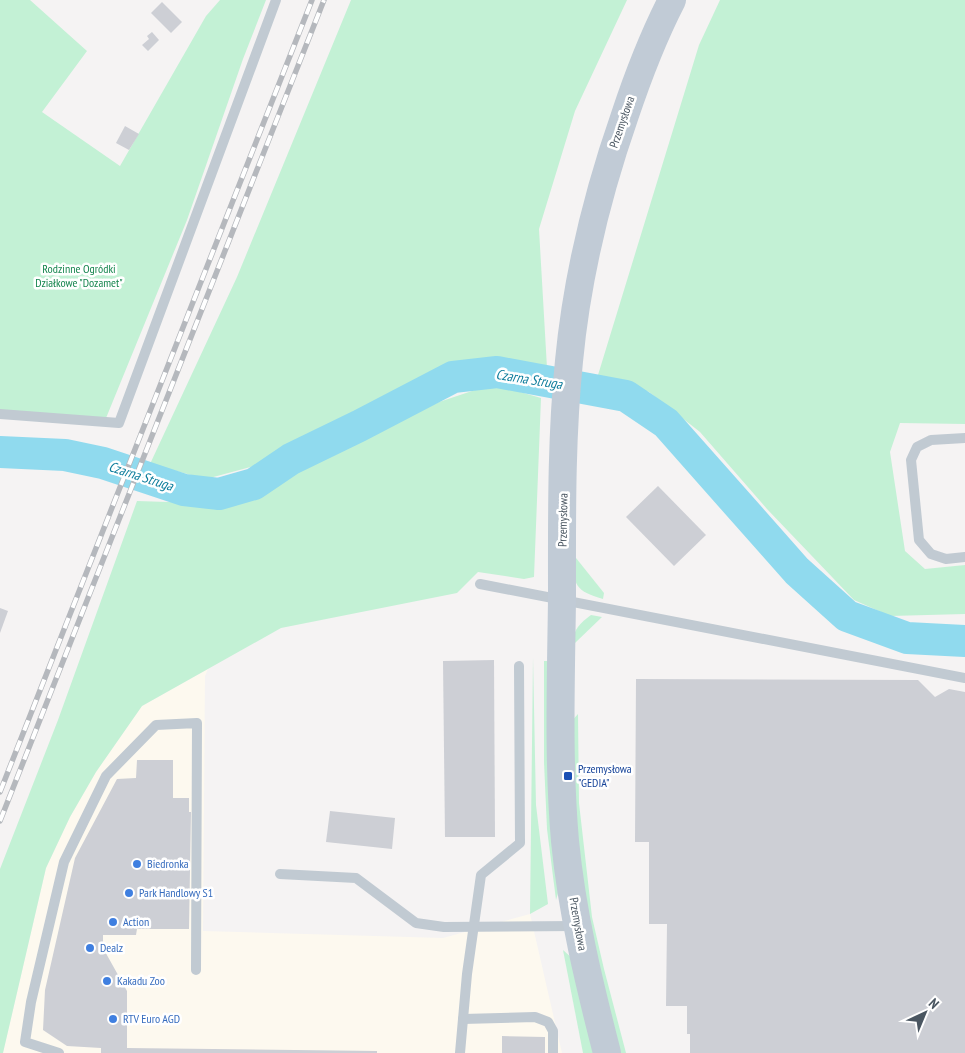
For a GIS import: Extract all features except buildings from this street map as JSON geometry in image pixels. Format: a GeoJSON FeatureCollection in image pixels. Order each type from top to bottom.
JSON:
{"type":"FeatureCollection","features":[{"type":"Feature","properties":{"kind":"street","name":"Przemysłowa"},"geometry":{"type":"LineString","coordinates":[[607,1053],[588,980],[577,926],[566,844],[562,786],[565,410],[577,294],[591,225],[607,168],[636,84],[672,0]]}},
{"type":"Feature","properties":{"kind":"lane"},"geometry":{"type":"LineString","coordinates":[[0,414],[120,424],[276,0]]}},
{"type":"Feature","properties":{"kind":"lane"},"geometry":{"type":"LineString","coordinates":[[965,438],[931,440],[916,448],[912,460],[919,540],[931,554],[946,559],[965,557]]}},
{"type":"Feature","properties":{"kind":"lane"},"geometry":{"type":"LineString","coordinates":[[480,584],[965,678]]}},
{"type":"Feature","properties":{"kind":"lane"},"geometry":{"type":"LineString","coordinates":[[460,1053],[467,974],[481,875],[520,843],[519,666]]}},
{"type":"Feature","properties":{"kind":"lane"},"geometry":{"type":"LineString","coordinates":[[59,1053],[25,1042],[31,1002],[64,862],[106,776],[156,725],[197,723],[196,970]]}},
{"type":"Feature","properties":{"kind":"lane"},"geometry":{"type":"LineString","coordinates":[[280,874],[356,878],[416,923],[444,927],[577,926]]}},
{"type":"Feature","properties":{"kind":"lane"},"geometry":{"type":"LineString","coordinates":[[463,1019],[535,1017],[548,1022],[552,1031],[553,1053]]}},
{"type":"Feature","properties":{"kind":"lane"},"geometry":{"type":"LineString","coordinates":[[461,1040],[466,1053]]}},
{"type":"Feature","properties":{"kind":"shaded area"},"geometry":{"type":"Polygon","coordinates":[[[208,669],[205,676],[203,931],[443,938],[530,914],[562,1053],[3,1053],[46,868],[70,817],[96,772],[142,706],[208,669]]]}},
{"type":"Feature","properties":{"kind":"green space","name":"Rodzinne Ogródki Działkowe \"Dozamet\""},"geometry":{"type":"Polygon","coordinates":[[[0,0],[30,0],[87,51],[42,112],[120,166],[206,16],[220,0],[266,0],[243,59],[187,220],[104,423],[0,411],[0,0]]]}},
{"type":"Feature","properties":{"kind":"green space"},"geometry":{"type":"Polygon","coordinates":[[[351,0],[627,0],[575,111],[539,229],[547,368],[479,360],[432,372],[258,465],[206,479],[150,464],[237,277],[351,0]]]}},
{"type":"Feature","properties":{"kind":"green space"},"geometry":{"type":"Polygon","coordinates":[[[720,0],[965,0],[965,424],[900,423],[890,452],[905,551],[925,569],[965,565],[965,614],[890,616],[854,600],[767,509],[700,432],[649,392],[598,375],[699,45],[720,0]]]}},
{"type":"Feature","properties":{"kind":"green space"},"geometry":{"type":"Polygon","coordinates":[[[493,384],[541,398],[534,577],[524,579],[478,572],[457,593],[281,628],[142,706],[96,772],[70,817],[46,868],[3,1053],[0,1053],[0,869],[58,720],[137,501],[230,504],[310,462],[439,402],[493,384]]]}},
{"type":"Feature","properties":{"kind":"green space"},"geometry":{"type":"Polygon","coordinates":[[[572,558],[576,558],[604,593],[603,599],[581,590],[575,581],[572,558]]]}},
{"type":"Feature","properties":{"kind":"green space"},"geometry":{"type":"Polygon","coordinates":[[[591,615],[602,617],[575,643],[572,643],[578,627],[591,615]]]}},
{"type":"Feature","properties":{"kind":"green space"},"geometry":{"type":"Polygon","coordinates":[[[533,657],[536,805],[548,904],[530,914],[533,657]]]}},
{"type":"Feature","properties":{"kind":"green space"},"geometry":{"type":"Polygon","coordinates":[[[544,661],[550,661],[561,883],[556,900],[547,829],[544,762],[544,661]]]}},
{"type":"Feature","properties":{"kind":"green space"},"geometry":{"type":"Polygon","coordinates":[[[578,714],[579,803],[592,917],[626,1053],[619,1053],[580,889],[570,723],[578,714]]]}},
{"type":"Feature","properties":{"kind":"green space"},"geometry":{"type":"Polygon","coordinates":[[[563,950],[573,959],[594,1053],[583,1053],[563,950]]]}},
{"type":"Feature","properties":{"kind":"waterway","name":"Czarna Struga"},"geometry":{"type":"LineString","coordinates":[[0,452],[65,455],[103,463],[184,490],[219,494],[254,484],[291,459],[453,377],[497,372],[626,396],[666,423],[797,571],[847,616],[907,638],[965,641]]}},
{"type":"Feature","properties":{"kind":"railway"},"geometry":{"type":"LineString","coordinates":[[0,792],[312,0]]}},
{"type":"Feature","properties":{"kind":"railway"},"geometry":{"type":"LineString","coordinates":[[0,821],[324,0]]}},
{"type":"Feature","properties":{"kind":"place","name":"Przemysłowa \"GEDIA\""},"geometry":{"type":"Point","coordinates":[568,776]}},
{"type":"Feature","properties":{"kind":"place","name":"Biedronka"},"geometry":{"type":"Point","coordinates":[137,864]}},
{"type":"Feature","properties":{"kind":"place","name":"Park Handlowy S1"},"geometry":{"type":"Point","coordinates":[129,893]}},
{"type":"Feature","properties":{"kind":"place","name":"Action"},"geometry":{"type":"Point","coordinates":[113,922]}},
{"type":"Feature","properties":{"kind":"place","name":"Dealz"},"geometry":{"type":"Point","coordinates":[90,948]}},
{"type":"Feature","properties":{"kind":"place","name":"Kakadu Zoo"},"geometry":{"type":"Point","coordinates":[107,981]}},
{"type":"Feature","properties":{"kind":"place","name":"RTV Euro AGD"},"geometry":{"type":"Point","coordinates":[113,1019]}}]}
